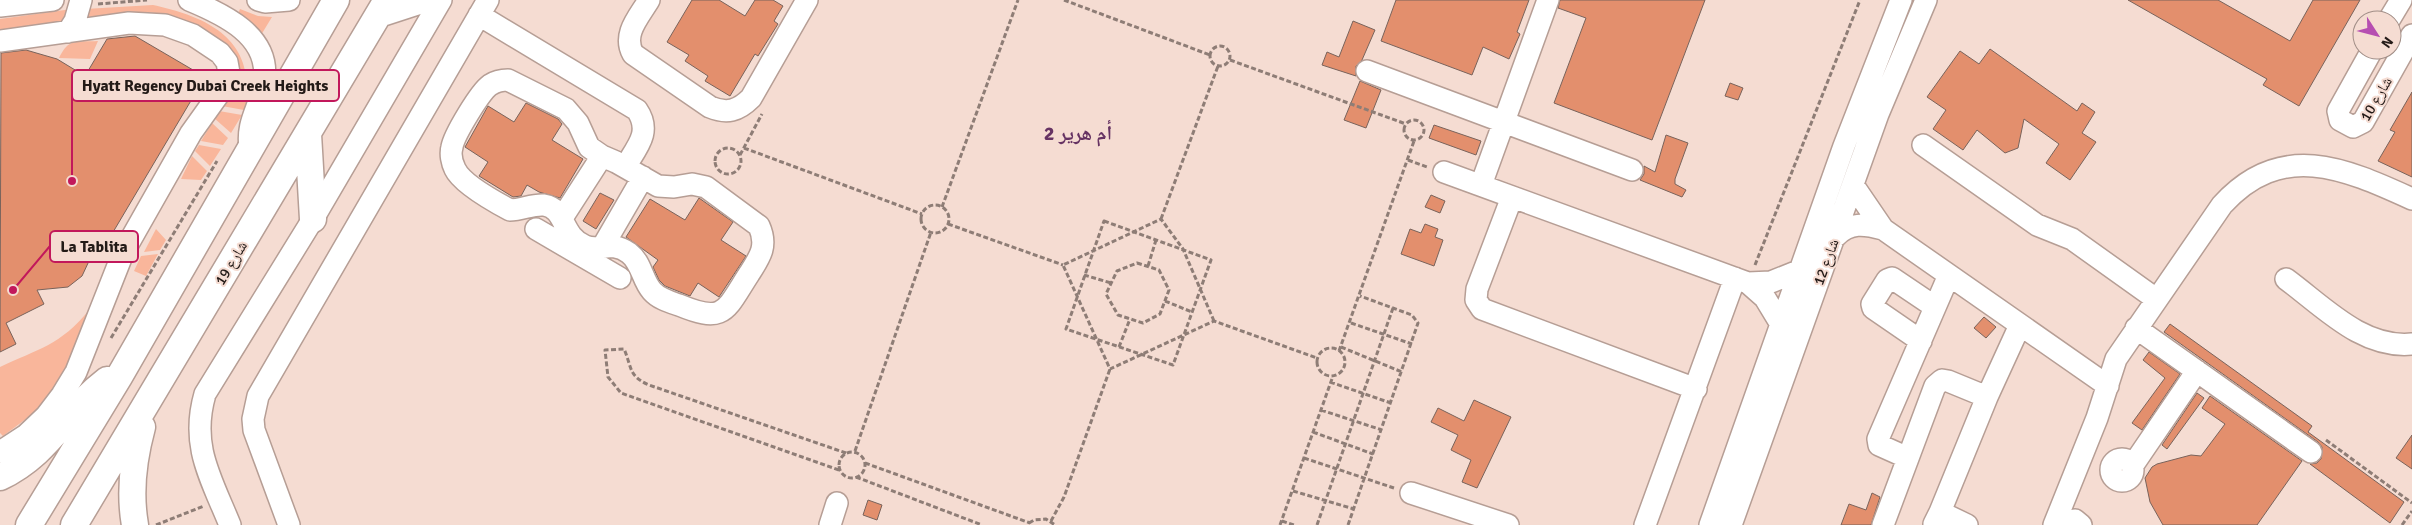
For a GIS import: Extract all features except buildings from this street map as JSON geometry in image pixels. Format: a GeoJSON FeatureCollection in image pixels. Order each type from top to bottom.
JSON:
{"type":"FeatureCollection","features":[{"type":"Feature","properties":{"kind":"main road"},"geometry":{"type":"LineString","coordinates":[[30,524],[119,377],[336,0]]}},
{"type":"Feature","properties":{"kind":"main road"},"geometry":{"type":"LineString","coordinates":[[383,7],[422,0]]}},
{"type":"Feature","properties":{"kind":"main road","name":"شارع 19"},"geometry":{"type":"LineString","coordinates":[[74,525],[383,7]]}},
{"type":"Feature","properties":{"kind":"main road"},"geometry":{"type":"LineString","coordinates":[[308,134],[313,219]]}},
{"type":"Feature","properties":{"kind":"main road"},"geometry":{"type":"LineString","coordinates":[[0,477],[26,462],[45,446],[67,419],[102,384],[107,380],[119,377]]}},
{"type":"Feature","properties":{"kind":"main road"},"geometry":{"type":"LineString","coordinates":[[135,525],[132,505],[133,462],[152,396]]}},
{"type":"Feature","properties":{"kind":"street"},"geometry":{"type":"LineString","coordinates":[[0,6],[53,0]]}},
{"type":"Feature","properties":{"kind":"street"},"geometry":{"type":"LineString","coordinates":[[68,32],[75,21],[81,0]]}},
{"type":"Feature","properties":{"kind":"street"},"geometry":{"type":"LineString","coordinates":[[189,0],[212,10],[242,28],[254,40],[261,55],[264,81],[250,124],[250,148]]}},
{"type":"Feature","properties":{"kind":"street"},"geometry":{"type":"LineString","coordinates":[[258,0],[282,2],[289,0]]}},
{"type":"Feature","properties":{"kind":"street"},"geometry":{"type":"LineString","coordinates":[[230,525],[200,448],[200,413],[205,394],[313,219],[441,0]]}},
{"type":"Feature","properties":{"kind":"street"},"geometry":{"type":"LineString","coordinates":[[649,0],[631,30],[629,47],[633,54],[710,107],[721,111],[732,111],[743,106],[751,98],[807,0]]}},
{"type":"Feature","properties":{"kind":"street"},"geometry":{"type":"LineString","coordinates":[[1480,185],[1548,0]]}},
{"type":"Feature","properties":{"kind":"street","name":"شارع 12"},"geometry":{"type":"LineString","coordinates":[[1731,525],[1802,300],[1801,270],[1854,118],[1902,0]]}},
{"type":"Feature","properties":{"kind":"street","name":"شارع 12"},"geometry":{"type":"LineString","coordinates":[[1710,525],[1782,326],[1802,300],[1836,236],[1896,66],[1926,0]]}},
{"type":"Feature","properties":{"kind":"street"},"geometry":{"type":"LineString","coordinates":[[290,525],[254,430],[253,419],[258,396],[484,8],[637,110],[643,119],[644,130],[634,172],[603,246]]}},
{"type":"Feature","properties":{"kind":"street"},"geometry":{"type":"LineString","coordinates":[[0,41],[129,23],[150,23],[181,29],[193,35],[224,57],[229,67],[228,78],[191,133],[128,245],[76,372],[62,396],[46,416],[26,435],[0,452]]}},
{"type":"Feature","properties":{"kind":"street","name":"شارع 10"},"geometry":{"type":"LineString","coordinates":[[2402,53],[2412,35]]}},
{"type":"Feature","properties":{"kind":"street","name":"شارع 10"},"geometry":{"type":"LineString","coordinates":[[2366,60],[2338,111],[2340,120],[2353,127],[2363,122],[2398,60]]}},
{"type":"Feature","properties":{"kind":"street"},"geometry":{"type":"LineString","coordinates":[[1367,71],[1632,170]]}},
{"type":"Feature","properties":{"kind":"street"},"geometry":{"type":"LineString","coordinates":[[508,80],[518,83],[573,115],[589,146],[602,156],[658,186],[699,185],[712,190],[759,226],[765,246],[762,256],[730,304],[723,311],[704,315],[658,297],[650,289],[640,266],[630,254],[617,247],[603,246],[590,248],[575,246],[562,218],[551,208],[544,205],[510,210],[462,179],[455,169],[451,158],[452,146],[482,94],[488,86],[497,81],[508,80]]}},
{"type":"Feature","properties":{"kind":"street"},"geometry":{"type":"LineString","coordinates":[[1923,145],[2037,225],[2072,240],[2156,299]]}},
{"type":"Feature","properties":{"kind":"street"},"geometry":{"type":"LineString","coordinates":[[562,218],[602,156]]}},
{"type":"Feature","properties":{"kind":"street"},"geometry":{"type":"LineString","coordinates":[[2054,525],[2108,386],[2116,359],[2222,204],[2236,189],[2259,174],[2284,166],[2309,164],[2335,168],[2363,177],[2412,199]]}},
{"type":"Feature","properties":{"kind":"street"},"geometry":{"type":"LineString","coordinates":[[1444,172],[1742,280],[1776,281],[1801,270]]}},
{"type":"Feature","properties":{"kind":"street"},"geometry":{"type":"LineString","coordinates":[[1854,185],[1883,230]]}},
{"type":"Feature","properties":{"kind":"street"},"geometry":{"type":"LineString","coordinates":[[1512,197],[1476,289],[1476,300],[1482,309],[1696,389]]}},
{"type":"Feature","properties":{"kind":"street"},"geometry":{"type":"LineString","coordinates":[[1836,236],[1843,229],[1854,225],[1862,224],[1883,230],[2108,386]]}},
{"type":"Feature","properties":{"kind":"street"},"geometry":{"type":"LineString","coordinates":[[536,229],[575,246],[620,278]]}},
{"type":"Feature","properties":{"kind":"street"},"geometry":{"type":"LineString","coordinates":[[1908,458],[1879,445],[1878,439],[1949,276]]}},
{"type":"Feature","properties":{"kind":"street"},"geometry":{"type":"LineString","coordinates":[[1921,340],[1873,308],[1872,304],[1887,280],[1892,278],[1935,307]]}},
{"type":"Feature","properties":{"kind":"street"},"geometry":{"type":"LineString","coordinates":[[2286,278],[2359,333],[2375,341],[2393,344],[2412,344]]}},
{"type":"Feature","properties":{"kind":"street"},"geometry":{"type":"LineString","coordinates":[[1742,280],[1765,298],[1782,326]]}},
{"type":"Feature","properties":{"kind":"street"},"geometry":{"type":"LineString","coordinates":[[1645,525],[1696,389],[1742,280]]}},
{"type":"Feature","properties":{"kind":"street"},"geometry":{"type":"LineString","coordinates":[[1967,525],[1937,518],[1987,397],[2020,325]]}},
{"type":"Feature","properties":{"kind":"street"},"geometry":{"type":"LineString","coordinates":[[2136,328],[2311,452]]}},
{"type":"Feature","properties":{"kind":"street"},"geometry":{"type":"LineString","coordinates":[[2089,436],[2112,449],[2126,462],[2197,372]]}},
{"type":"Feature","properties":{"kind":"street"},"geometry":{"type":"LineString","coordinates":[[1883,525],[1935,386],[1942,380],[1987,397]]}},
{"type":"Feature","properties":{"kind":"street"},"geometry":{"type":"LineString","coordinates":[[1410,494],[1508,525]]}},
{"type":"Feature","properties":{"kind":"street"},"geometry":{"type":"LineString","coordinates":[[830,525],[837,503]]}},
{"type":"Feature","properties":{"kind":"street"},"geometry":{"type":"LineString","coordinates":[[2054,525],[2075,520],[2081,525]]}},
{"type":"Feature","properties":{"kind":"path"},"geometry":{"type":"LineString","coordinates":[[942,207],[1018,0]]}},
{"type":"Feature","properties":{"kind":"path"},"geometry":{"type":"LineString","coordinates":[[1064,0],[1210,55]]}},
{"type":"Feature","properties":{"kind":"path"},"geometry":{"type":"LineString","coordinates":[[1742,280],[1860,0]]}},
{"type":"Feature","properties":{"kind":"path"},"geometry":{"type":"LineString","coordinates":[[1224,47],[1229,52],[1230,60],[1225,65],[1218,66],[1212,62],[1210,55],[1214,49],[1224,47]]}},
{"type":"Feature","properties":{"kind":"path"},"geometry":{"type":"LineString","coordinates":[[1230,60],[1406,124]]}},
{"type":"Feature","properties":{"kind":"path"},"geometry":{"type":"LineString","coordinates":[[948,224],[1063,265],[1161,219],[1218,66]]}},
{"type":"Feature","properties":{"kind":"path"},"geometry":{"type":"LineString","coordinates":[[1414,120],[1422,123],[1424,127],[1423,136],[1414,140],[1406,137],[1404,128],[1406,124],[1414,120]]}},
{"type":"Feature","properties":{"kind":"path"},"geometry":{"type":"LineString","coordinates":[[1294,525],[1281,523],[1330,382],[1333,376],[1342,370],[1344,365],[1340,349],[1414,140]]}},
{"type":"Feature","properties":{"kind":"path"},"geometry":{"type":"LineString","coordinates":[[744,148],[922,214]]}},
{"type":"Feature","properties":{"kind":"path"},"geometry":{"type":"LineString","coordinates":[[725,149],[736,151],[740,155],[740,166],[732,174],[720,172],[715,162],[716,156],[725,149]]}},
{"type":"Feature","properties":{"kind":"path"},"geometry":{"type":"LineString","coordinates":[[928,207],[942,207],[948,213],[948,224],[940,232],[931,232],[924,227],[922,214],[928,207]]}},
{"type":"Feature","properties":{"kind":"path"},"geometry":{"type":"LineString","coordinates":[[1161,219],[1183,249],[1199,290],[1214,321],[1317,358]]}},
{"type":"Feature","properties":{"kind":"path"},"geometry":{"type":"LineString","coordinates":[[1104,221],[1134,232],[1211,260],[1173,365],[1066,328],[1104,221]]}},
{"type":"Feature","properties":{"kind":"path"},"geometry":{"type":"LineString","coordinates":[[855,452],[931,232]]}},
{"type":"Feature","properties":{"kind":"path"},"geometry":{"type":"LineString","coordinates":[[1148,266],[1156,240]]}},
{"type":"Feature","properties":{"kind":"path"},"geometry":{"type":"LineString","coordinates":[[1137,263],[1159,270],[1169,290],[1160,314],[1143,323],[1118,315],[1106,294],[1111,283],[1117,271],[1137,263]]}},
{"type":"Feature","properties":{"kind":"path"},"geometry":{"type":"LineString","coordinates":[[1051,521],[1064,497],[1110,369],[1063,265]]}},
{"type":"Feature","properties":{"kind":"path"},"geometry":{"type":"LineString","coordinates":[[1084,275],[1111,283]]}},
{"type":"Feature","properties":{"kind":"path"},"geometry":{"type":"LineString","coordinates":[[1348,525],[1412,344],[1417,320],[1412,315],[1360,296]]}},
{"type":"Feature","properties":{"kind":"path"},"geometry":{"type":"LineString","coordinates":[[1165,301],[1192,312]]}},
{"type":"Feature","properties":{"kind":"path"},"geometry":{"type":"LineString","coordinates":[[1317,525],[1393,308]]}},
{"type":"Feature","properties":{"kind":"path"},"geometry":{"type":"LineString","coordinates":[[1119,347],[1130,319]]}},
{"type":"Feature","properties":{"kind":"path"},"geometry":{"type":"LineString","coordinates":[[1110,369],[1144,355],[1214,321]]}},
{"type":"Feature","properties":{"kind":"path"},"geometry":{"type":"LineString","coordinates":[[1350,322],[1412,344]]}},
{"type":"Feature","properties":{"kind":"path"},"geometry":{"type":"LineString","coordinates":[[1333,376],[1322,373],[1317,364],[1317,358],[1320,354],[1329,348],[1340,349],[1402,372]]}},
{"type":"Feature","properties":{"kind":"path"},"geometry":{"type":"LineString","coordinates":[[856,477],[864,469],[865,463],[864,458],[855,452],[846,452],[649,385],[634,375],[628,367],[624,349],[605,350],[608,377],[621,393],[839,470],[846,477],[856,477],[982,525]]}},
{"type":"Feature","properties":{"kind":"path"},"geometry":{"type":"LineString","coordinates":[[1330,382],[1391,403]]}},
{"type":"Feature","properties":{"kind":"path"},"geometry":{"type":"LineString","coordinates":[[1321,410],[1382,430]]}},
{"type":"Feature","properties":{"kind":"path"},"geometry":{"type":"LineString","coordinates":[[1313,432],[1373,454]]}},
{"type":"Feature","properties":{"kind":"path"},"geometry":{"type":"LineString","coordinates":[[2311,452],[2323,438],[2412,503]]}},
{"type":"Feature","properties":{"kind":"path"},"geometry":{"type":"LineString","coordinates":[[839,470],[839,460],[846,452]]}},
{"type":"Feature","properties":{"kind":"path"},"geometry":{"type":"LineString","coordinates":[[1304,458],[1410,494]]}},
{"type":"Feature","properties":{"kind":"path"},"geometry":{"type":"LineString","coordinates":[[865,463],[1029,524],[1040,518],[1051,521],[1055,525]]}},
{"type":"Feature","properties":{"kind":"path"},"geometry":{"type":"LineString","coordinates":[[1293,491],[1354,509]]}},
{"type":"Feature","properties":{"kind":"path"},"geometry":{"type":"LineString","coordinates":[[155,525],[220,500]]}},
{"type":"Feature","properties":{"kind":"path"},"geometry":{"type":"LineString","coordinates":[[2402,525],[2412,511]]}},
{"type":"Feature","properties":{"kind":"shaded area"},"geometry":{"type":"Polygon","coordinates":[[[153,5],[198,19],[224,35],[242,59],[246,75],[254,74],[251,90],[192,29],[82,24],[85,9],[153,5]]]}},
{"type":"Feature","properties":{"kind":"shaded area"},"geometry":{"type":"Polygon","coordinates":[[[72,9],[68,23],[0,30],[0,19],[72,9]]]}},
{"type":"Feature","properties":{"kind":"shaded area"},"geometry":{"type":"Polygon","coordinates":[[[240,9],[258,16],[272,17],[261,35],[237,16],[240,9]]]}},
{"type":"Feature","properties":{"kind":"shaded area"},"geometry":{"type":"Polygon","coordinates":[[[98,41],[90,59],[59,58],[66,47],[74,42],[98,41]]]}},
{"type":"Feature","properties":{"kind":"shaded area"},"geometry":{"type":"Polygon","coordinates":[[[232,86],[248,102],[244,110],[222,106],[232,86]]]}},
{"type":"Feature","properties":{"kind":"shaded area"},"geometry":{"type":"Polygon","coordinates":[[[219,111],[242,115],[231,133],[214,118],[219,111]]]}},
{"type":"Feature","properties":{"kind":"shaded area"},"geometry":{"type":"Polygon","coordinates":[[[212,123],[228,138],[223,145],[201,141],[212,123]]]}},
{"type":"Feature","properties":{"kind":"shaded area"},"geometry":{"type":"Polygon","coordinates":[[[199,145],[221,149],[210,166],[195,151],[199,145]]]}},
{"type":"Feature","properties":{"kind":"shaded area"},"geometry":{"type":"Polygon","coordinates":[[[192,156],[207,171],[201,180],[181,179],[192,156]]]}},
{"type":"Feature","properties":{"kind":"shaded area"},"geometry":{"type":"Polygon","coordinates":[[[156,229],[166,240],[160,250],[144,252],[156,229]]]}},
{"type":"Feature","properties":{"kind":"shaded area"},"geometry":{"type":"Polygon","coordinates":[[[158,254],[146,276],[134,271],[141,256],[158,254]]]}},
{"type":"Feature","properties":{"kind":"shaded area"},"geometry":{"type":"Polygon","coordinates":[[[89,310],[75,362],[38,410],[3,436],[0,433],[0,367],[59,339],[79,322],[89,310]]]}},
{"type":"Feature","properties":{"kind":"place","name":"Hyatt Regency Dubai Creek Heights"},"geometry":{"type":"Point","coordinates":[72,181]}},
{"type":"Feature","properties":{"kind":"place","name":"La Tablita"},"geometry":{"type":"Point","coordinates":[13,290]}},
{"type":"Feature","properties":{"kind":"district","name":"أم هرير 2"},"geometry":{"type":"Point","coordinates":[1078,133]}}]}
